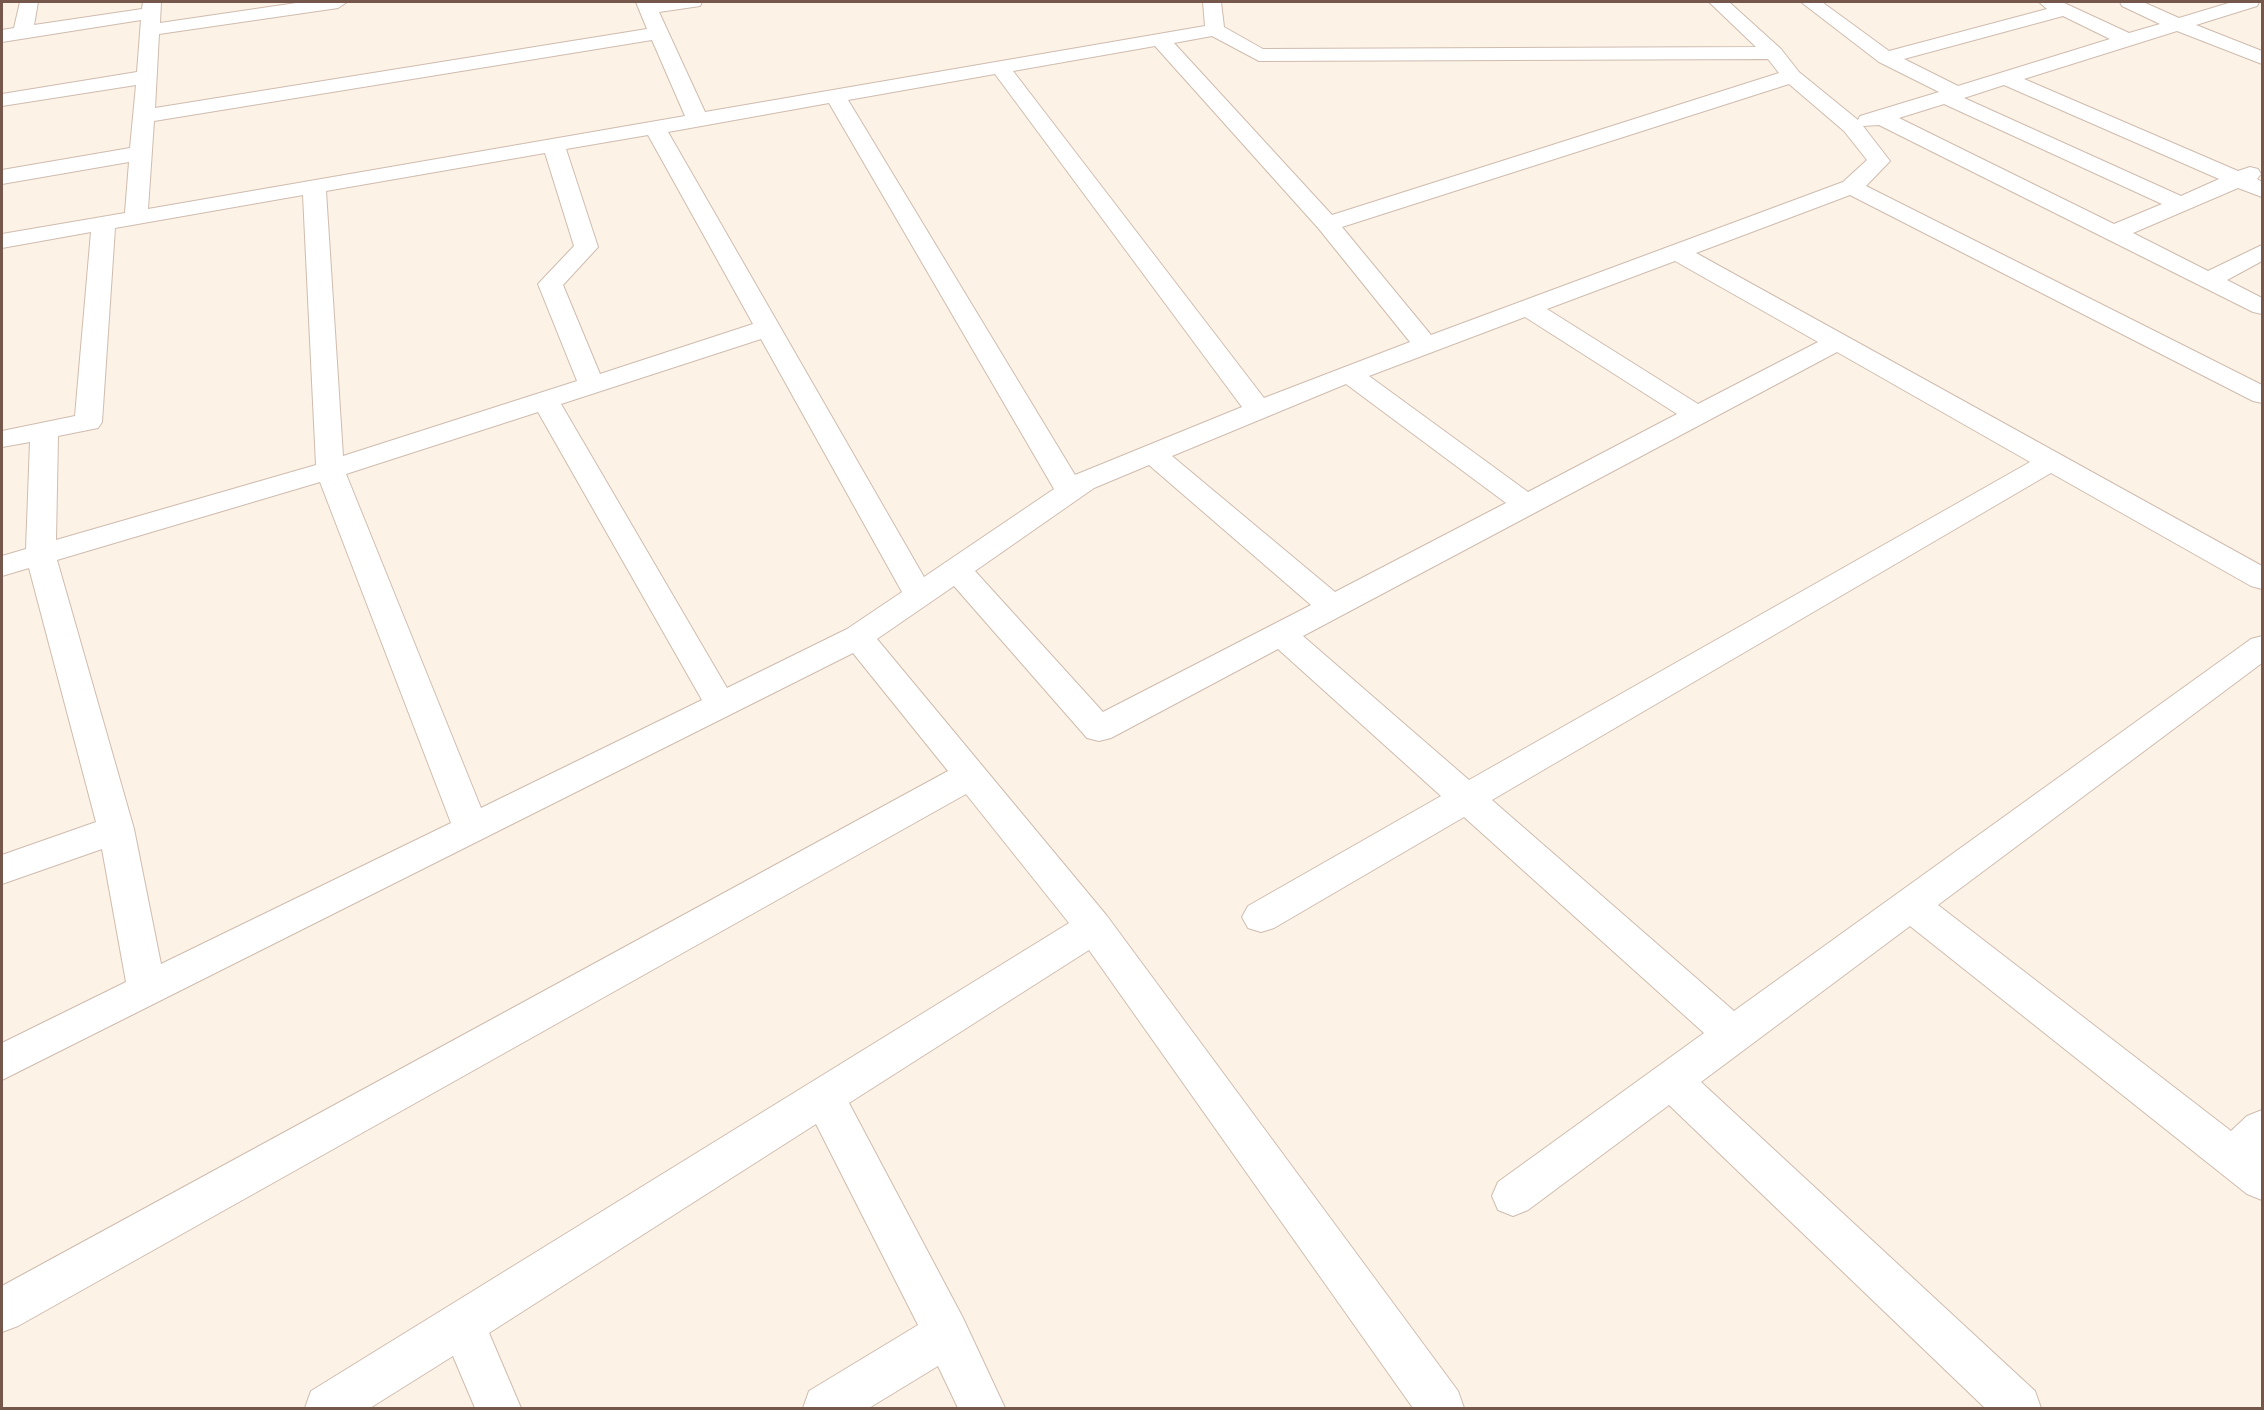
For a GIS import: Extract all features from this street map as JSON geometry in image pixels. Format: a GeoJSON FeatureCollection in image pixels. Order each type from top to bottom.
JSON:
{"type":"FeatureCollection","features":[{"type":"Feature","properties":{"kind":"street"},"geometry":{"type":"LineString","coordinates":[[23,32],[28,2]]}},
{"type":"Feature","properties":{"kind":"street"},"geometry":{"type":"LineString","coordinates":[[2,36],[151,15],[338,2]]}},
{"type":"Feature","properties":{"kind":"street"},"geometry":{"type":"LineString","coordinates":[[693,2],[647,5],[657,33],[698,120]]}},
{"type":"Feature","properties":{"kind":"street"},"geometry":{"type":"LineString","coordinates":[[1212,2],[1215,30]]}},
{"type":"Feature","properties":{"kind":"street"},"geometry":{"type":"LineString","coordinates":[[2,1062],[858,637],[1084,482],[1348,374],[1851,187],[1879,161],[1852,126],[1792,76],[1774,53],[1718,2]]}},
{"type":"Feature","properties":{"kind":"street"},"geometry":{"type":"LineString","coordinates":[[1810,2],[1886,58],[1951,95],[2181,204]]}},
{"type":"Feature","properties":{"kind":"street"},"geometry":{"type":"LineString","coordinates":[[2129,2],[2176,24],[2262,58]]}},
{"type":"Feature","properties":{"kind":"street"},"geometry":{"type":"LineString","coordinates":[[1852,126],[2241,4],[2262,19]]}},
{"type":"Feature","properties":{"kind":"street"},"geometry":{"type":"LineString","coordinates":[[1886,58],[2056,6],[2127,40]]}},
{"type":"Feature","properties":{"kind":"street"},"geometry":{"type":"LineString","coordinates":[[136,217],[151,15]]}},
{"type":"Feature","properties":{"kind":"street"},"geometry":{"type":"LineString","coordinates":[[2,241],[1158,38],[1215,30],[1259,55],[1774,53]]}},
{"type":"Feature","properties":{"kind":"street"},"geometry":{"type":"LineString","coordinates":[[144,116],[657,33]]}},
{"type":"Feature","properties":{"kind":"street"},"geometry":{"type":"LineString","coordinates":[[1158,38],[1327,224],[1426,345]]}},
{"type":"Feature","properties":{"kind":"street"},"geometry":{"type":"LineString","coordinates":[[999,66],[1258,409]]}},
{"type":"Feature","properties":{"kind":"street"},"geometry":{"type":"LineString","coordinates":[[1327,224],[1792,76]]}},
{"type":"Feature","properties":{"kind":"street"},"geometry":{"type":"LineString","coordinates":[[2,100],[146,77]]}},
{"type":"Feature","properties":{"kind":"street"},"geometry":{"type":"LineString","coordinates":[[2004,78],[2262,190]]}},
{"type":"Feature","properties":{"kind":"street"},"geometry":{"type":"LineString","coordinates":[[834,95],[1070,491]]}},
{"type":"Feature","properties":{"kind":"street"},"geometry":{"type":"LineString","coordinates":[[1880,117],[2262,307]]}},
{"type":"Feature","properties":{"kind":"street"},"geometry":{"type":"LineString","coordinates":[[654,126],[919,595]]}},
{"type":"Feature","properties":{"kind":"street"},"geometry":{"type":"LineString","coordinates":[[553,144],[586,247],[550,284],[592,385]]}},
{"type":"Feature","properties":{"kind":"street"},"geometry":{"type":"LineString","coordinates":[[2,177],[140,153]]}},
{"type":"Feature","properties":{"kind":"street"},"geometry":{"type":"LineString","coordinates":[[2114,233],[2262,168]]}},
{"type":"Feature","properties":{"kind":"street"},"geometry":{"type":"LineString","coordinates":[[314,186],[330,470],[471,828]]}},
{"type":"Feature","properties":{"kind":"street"},"geometry":{"type":"LineString","coordinates":[[1851,187],[2262,395]]}},
{"type":"Feature","properties":{"kind":"street"},"geometry":{"type":"LineString","coordinates":[[2,439],[88,422],[104,222]]}},
{"type":"Feature","properties":{"kind":"street"},"geometry":{"type":"LineString","coordinates":[[1676,252],[2262,579]]}},
{"type":"Feature","properties":{"kind":"street"},"geometry":{"type":"LineString","coordinates":[[2208,280],[2262,252]]}},
{"type":"Feature","properties":{"kind":"street"},"geometry":{"type":"LineString","coordinates":[[1526,307],[1697,415]]}},
{"type":"Feature","properties":{"kind":"street"},"geometry":{"type":"LineString","coordinates":[[2,566],[330,470],[768,328]]}},
{"type":"Feature","properties":{"kind":"street"},"geometry":{"type":"LineString","coordinates":[[956,569],[1099,729],[1837,342]]}},
{"type":"Feature","properties":{"kind":"street"},"geometry":{"type":"LineString","coordinates":[[1348,374],[1527,504]]}},
{"type":"Feature","properties":{"kind":"street"},"geometry":{"type":"LineString","coordinates":[[545,400],[721,705]]}},
{"type":"Feature","properties":{"kind":"street"},"geometry":{"type":"LineString","coordinates":[[44,430],[41,555],[116,829],[147,989]]}},
{"type":"Feature","properties":{"kind":"street"},"geometry":{"type":"LineString","coordinates":[[1152,453],[1332,606]]}},
{"type":"Feature","properties":{"kind":"street"},"geometry":{"type":"LineString","coordinates":[[1261,917],[2052,461]]}},
{"type":"Feature","properties":{"kind":"street"},"geometry":{"type":"LineString","coordinates":[[1280,633],[1733,1035]]}},
{"type":"Feature","properties":{"kind":"street"},"geometry":{"type":"LineString","coordinates":[[858,637],[1094,927],[1441,1408]]}},
{"type":"Feature","properties":{"kind":"street"},"geometry":{"type":"LineString","coordinates":[[1513,1196],[2262,647]]}},
{"type":"Feature","properties":{"kind":"street"},"geometry":{"type":"LineString","coordinates":[[2,1310],[970,775]]}},
{"type":"Feature","properties":{"kind":"street"},"geometry":{"type":"LineString","coordinates":[[2,870],[116,829]]}},
{"type":"Feature","properties":{"kind":"street"},"geometry":{"type":"LineString","coordinates":[[1911,905],[2248,1169],[2262,1129]]}},
{"type":"Feature","properties":{"kind":"street"},"geometry":{"type":"LineString","coordinates":[[328,1408],[1094,927]]}},
{"type":"Feature","properties":{"kind":"street"},"geometry":{"type":"LineString","coordinates":[[1671,1080],[2018,1408]]}},
{"type":"Feature","properties":{"kind":"street"},"geometry":{"type":"LineString","coordinates":[[824,1097],[947,1334],[982,1408]]}},
{"type":"Feature","properties":{"kind":"street"},"geometry":{"type":"LineString","coordinates":[[462,1324],[498,1408]]}},
{"type":"Feature","properties":{"kind":"street"},"geometry":{"type":"LineString","coordinates":[[826,1408],[947,1334]]}}]}
